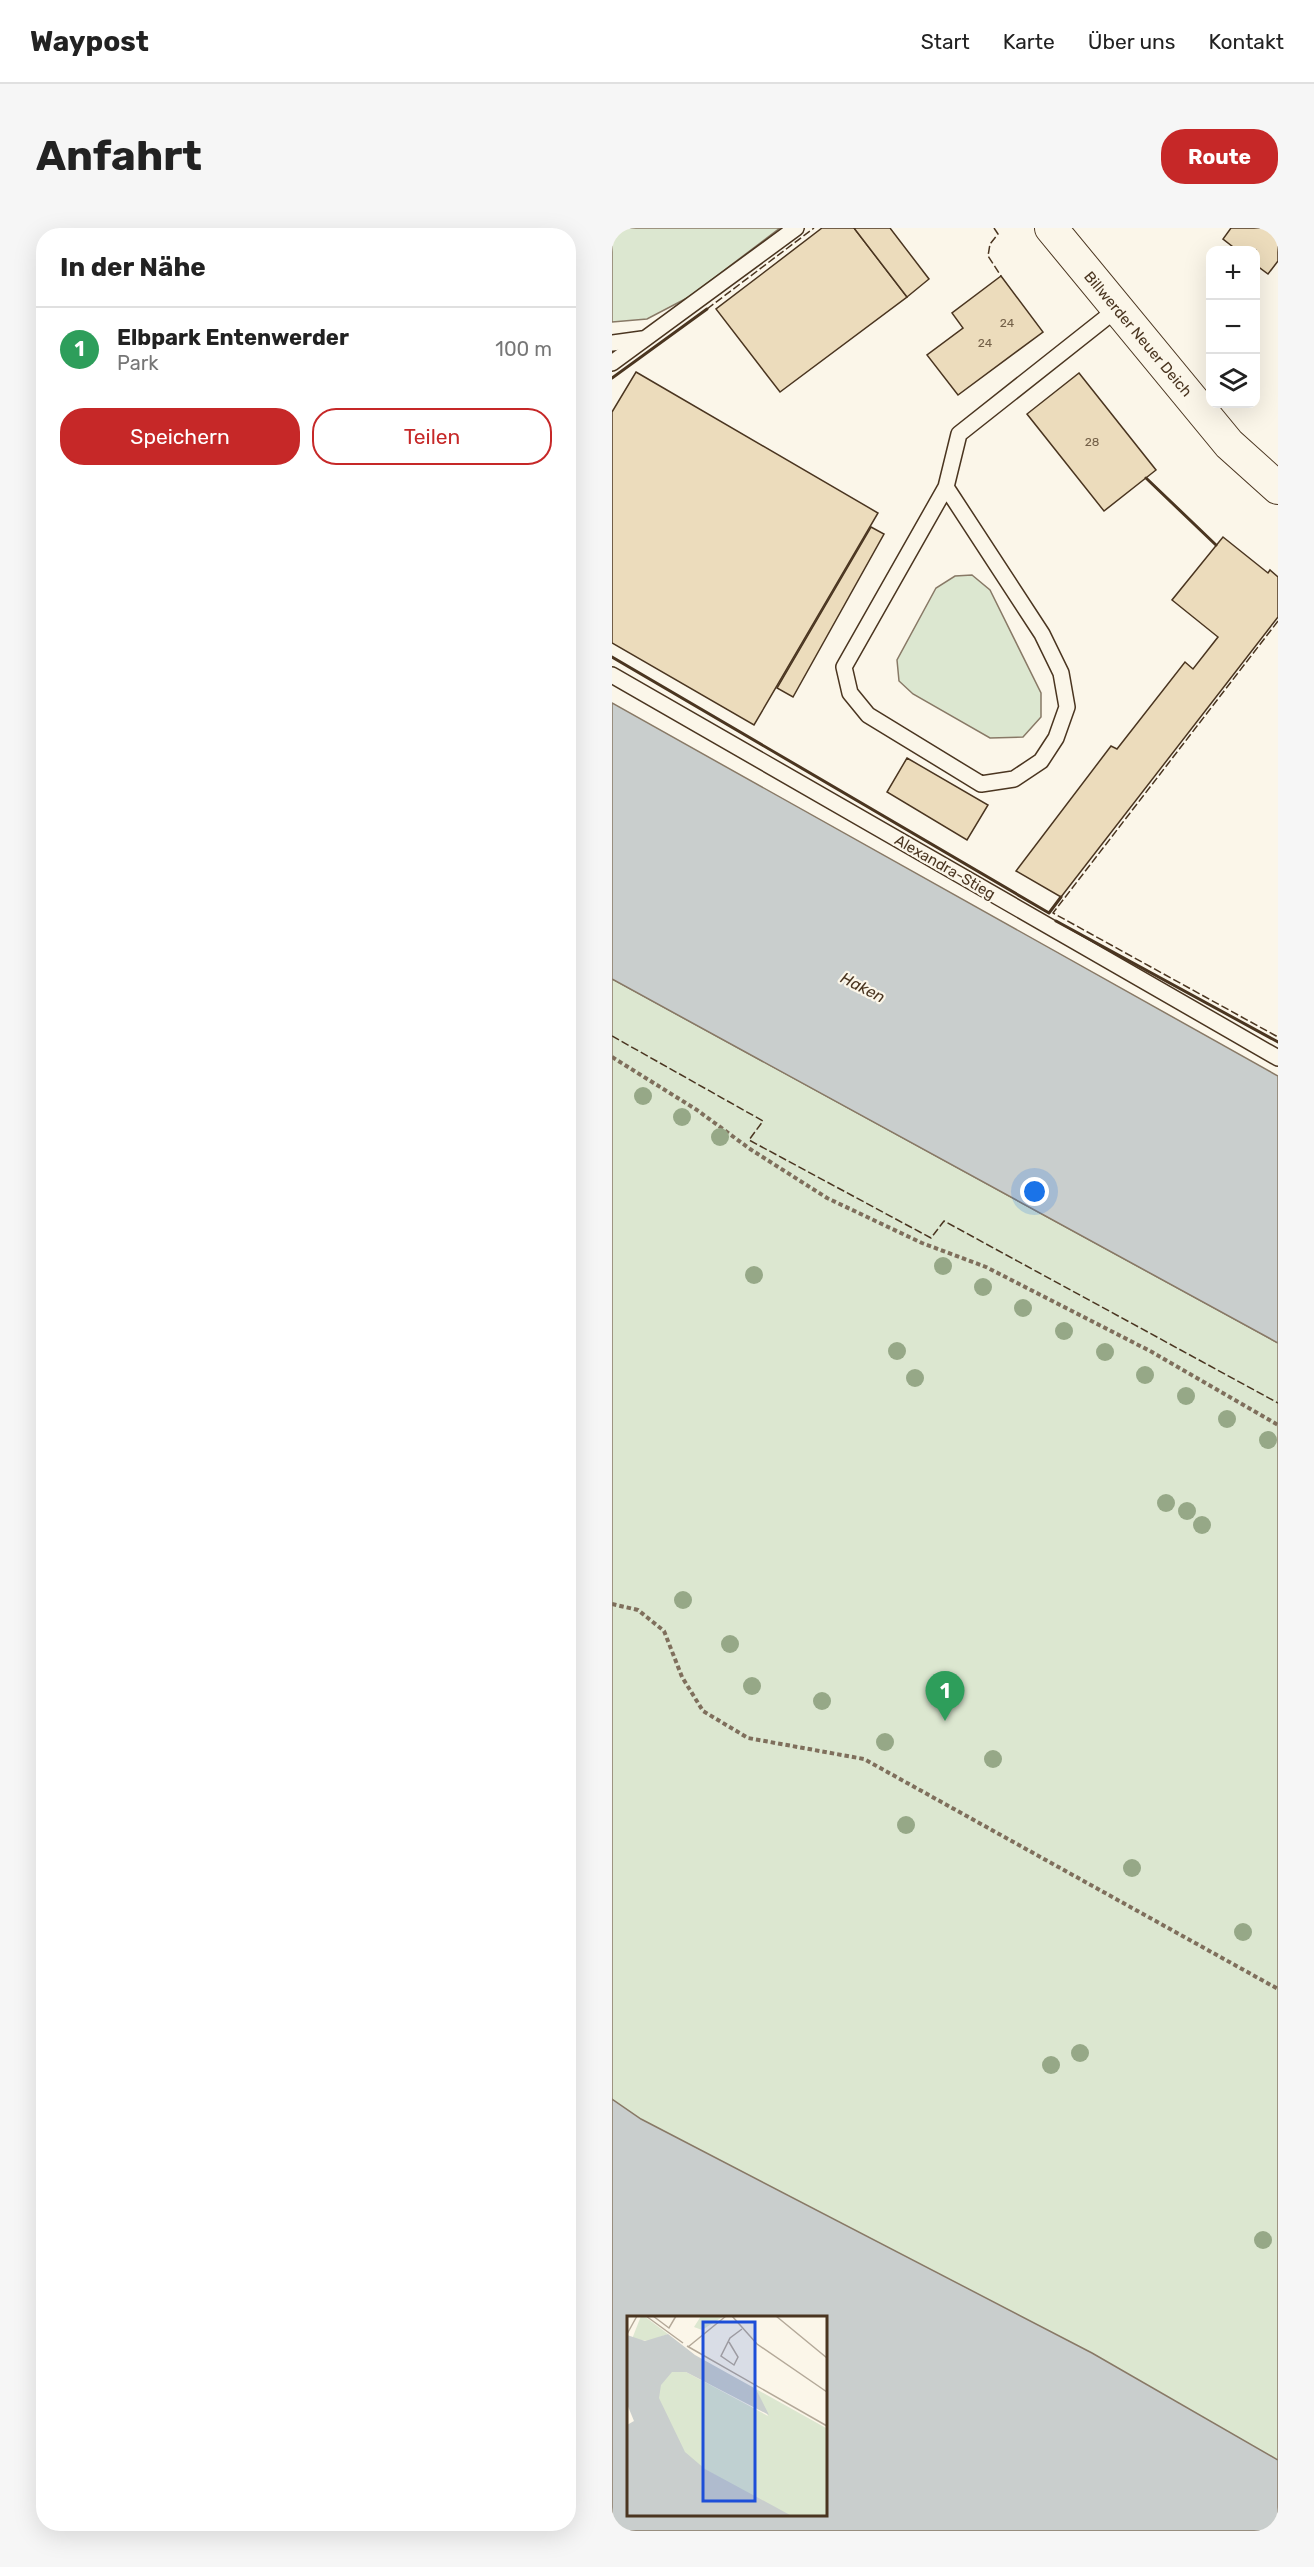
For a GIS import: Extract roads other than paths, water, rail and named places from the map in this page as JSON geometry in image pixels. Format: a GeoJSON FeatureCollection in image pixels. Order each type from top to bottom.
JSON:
{"type":"FeatureCollection","features":[{"type":"Feature","properties":{"kind":"street","name":"Billwerder Neuer Deich"},"geometry":{"type":"LineString","coordinates":[[1051,228],[1229,444],[1278,488]]}},
{"type":"Feature","properties":{"kind":"lane"},"geometry":{"type":"LineString","coordinates":[[612,363],[796,228]]}},
{"type":"Feature","properties":{"kind":"lane"},"geometry":{"type":"LineString","coordinates":[[946,487],[1042,634],[1061,673],[1067,707],[1056,738],[1041,760],[1014,779],[981,784],[868,716],[850,693],[844,667],[946,487],[959,434],[1118,309]]}},
{"type":"Feature","properties":{"kind":"lane"},"geometry":{"type":"LineString","coordinates":[[612,342],[645,338]]}},
{"type":"Feature","properties":{"kind":"lane","name":"Alexandra-Stieg"},"geometry":{"type":"LineString","coordinates":[[612,675],[1278,1058]]}},
{"type":"Feature","properties":{"kind":"water","name":"Haken"},"geometry":{"type":"Polygon","coordinates":[[[612,703],[1278,1076],[1278,1343],[612,979],[612,703]]]}},
{"type":"Feature","properties":{"kind":"water"},"geometry":{"type":"Polygon","coordinates":[[[612,2099],[641,2119],[1092,2353],[1278,2460],[1278,2531],[612,2531],[612,2099]]]}},
{"type":"Feature","properties":{"kind":"place","name":"Elbpark Entenwerder"},"geometry":{"type":"Point","coordinates":[945,1721]}}]}
